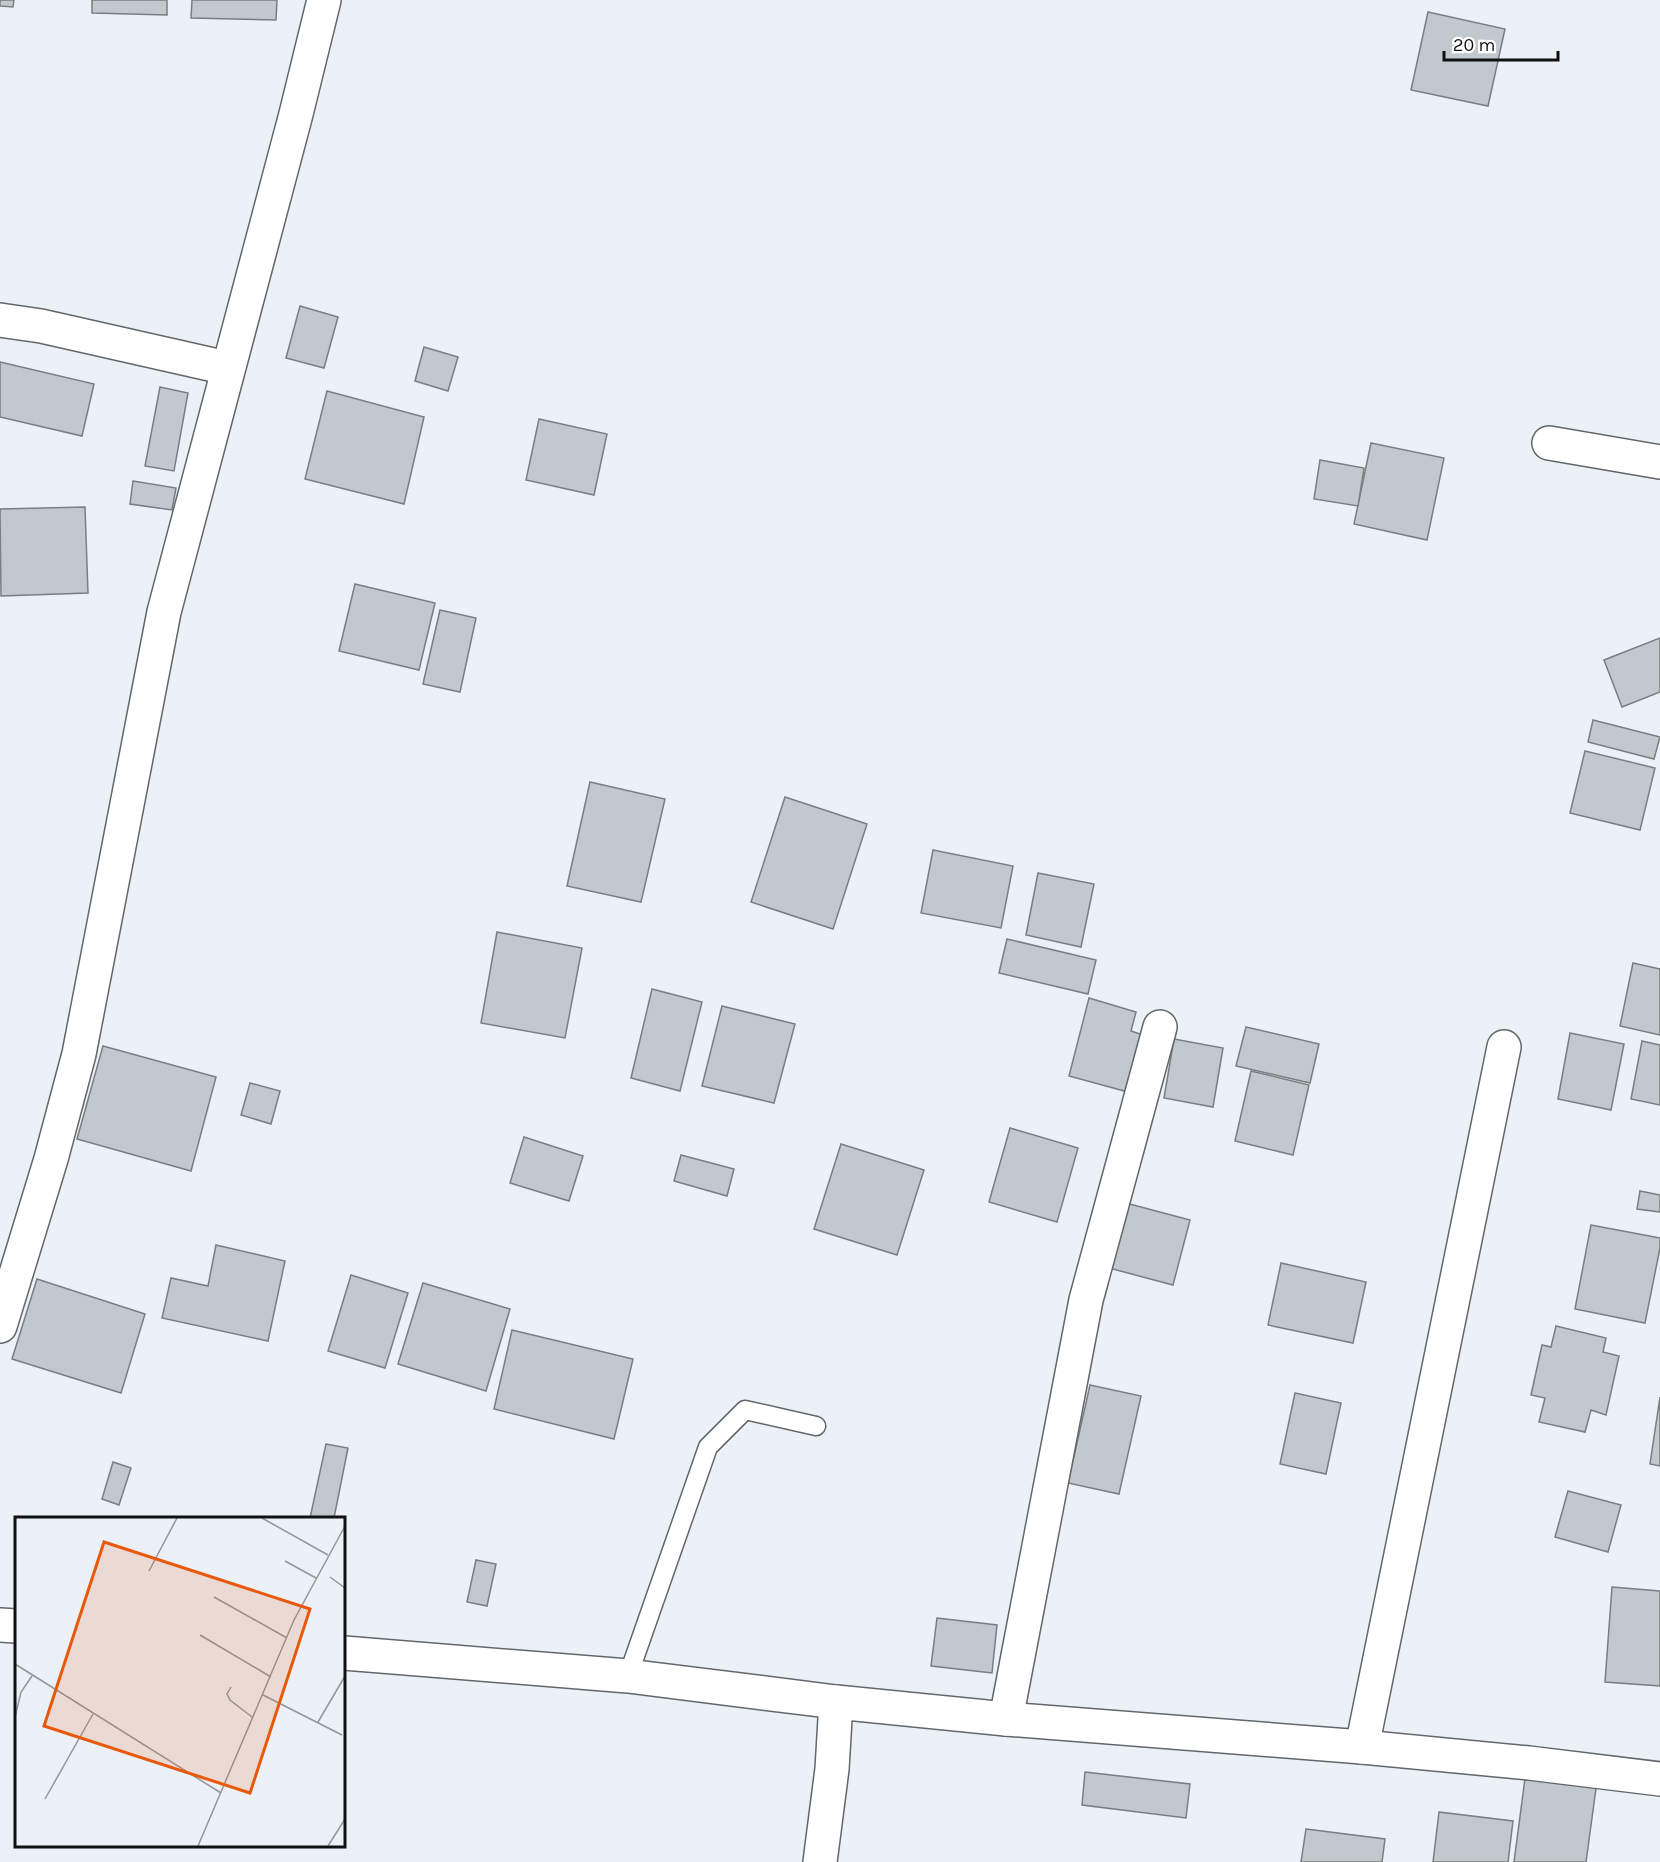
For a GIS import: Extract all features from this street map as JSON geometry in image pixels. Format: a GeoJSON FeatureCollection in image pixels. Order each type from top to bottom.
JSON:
{"type":"FeatureCollection","features":[{"type":"Feature","properties":{"kind":"street"},"geometry":{"type":"LineString","coordinates":[[0,1326],[54,1148],[79,1054],[164,612],[324,0]]}},
{"type":"Feature","properties":{"kind":"street"},"geometry":{"type":"LineString","coordinates":[[0,320],[41,326],[227,368]]}},
{"type":"Feature","properties":{"kind":"street"},"geometry":{"type":"LineString","coordinates":[[1549,443],[1660,462]]}},
{"type":"Feature","properties":{"kind":"street"},"geometry":{"type":"LineString","coordinates":[[1006,1719],[1086,1300],[1160,1027]]}},
{"type":"Feature","properties":{"kind":"street"},"geometry":{"type":"LineString","coordinates":[[1362,1747],[1504,1047]]}},
{"type":"Feature","properties":{"kind":"street"},"geometry":{"type":"LineString","coordinates":[[0,1625],[15,1626]]}},
{"type":"Feature","properties":{"kind":"street"},"geometry":{"type":"LineString","coordinates":[[345,1653],[628,1676],[836,1702],[1006,1719],[1362,1747],[1529,1763],[1660,1779]]}},
{"type":"Feature","properties":{"kind":"street"},"geometry":{"type":"LineString","coordinates":[[820,1862],[832,1769],[836,1702]]}},
{"type":"Feature","properties":{"kind":"lane"},"geometry":{"type":"LineString","coordinates":[[628,1676],[708,1448],[745,1410],[816,1426]]}},
{"type":"Feature","properties":{"kind":"building"},"geometry":{"type":"Polygon","coordinates":[[[0,0],[14,0],[13,7],[0,6],[0,0]]]}},
{"type":"Feature","properties":{"kind":"building"},"geometry":{"type":"Polygon","coordinates":[[[92,0],[167,0],[167,15],[92,13],[92,0]]]}},
{"type":"Feature","properties":{"kind":"building"},"geometry":{"type":"Polygon","coordinates":[[[192,0],[277,0],[276,20],[191,18],[192,0]]]}},
{"type":"Feature","properties":{"kind":"building"},"geometry":{"type":"Polygon","coordinates":[[[1428,12],[1505,29],[1488,106],[1411,90],[1428,12]]]}},
{"type":"Feature","properties":{"kind":"building"},"geometry":{"type":"Polygon","coordinates":[[[300,306],[338,317],[324,368],[286,358],[300,306]]]}},
{"type":"Feature","properties":{"kind":"building"},"geometry":{"type":"Polygon","coordinates":[[[424,347],[458,357],[448,391],[415,381],[424,347]]]}},
{"type":"Feature","properties":{"kind":"building"},"geometry":{"type":"Polygon","coordinates":[[[0,362],[94,384],[82,436],[0,417],[0,362]]]}},
{"type":"Feature","properties":{"kind":"building"},"geometry":{"type":"Polygon","coordinates":[[[160,387],[188,393],[174,471],[145,466],[160,387]]]}},
{"type":"Feature","properties":{"kind":"building"},"geometry":{"type":"Polygon","coordinates":[[[327,391],[424,417],[404,504],[305,479],[327,391]]]}},
{"type":"Feature","properties":{"kind":"building"},"geometry":{"type":"Polygon","coordinates":[[[539,419],[607,434],[594,495],[526,480],[539,419]]]}},
{"type":"Feature","properties":{"kind":"building"},"geometry":{"type":"Polygon","coordinates":[[[1371,443],[1444,458],[1427,540],[1354,524],[1371,443]]]}},
{"type":"Feature","properties":{"kind":"building"},"geometry":{"type":"Polygon","coordinates":[[[1320,460],[1364,468],[1358,506],[1314,499],[1320,460]]]}},
{"type":"Feature","properties":{"kind":"building"},"geometry":{"type":"Polygon","coordinates":[[[133,481],[176,488],[172,510],[130,504],[133,481]]]}},
{"type":"Feature","properties":{"kind":"building"},"geometry":{"type":"Polygon","coordinates":[[[85,507],[88,593],[1,596],[0,509],[85,507]]]}},
{"type":"Feature","properties":{"kind":"building"},"geometry":{"type":"Polygon","coordinates":[[[355,584],[435,603],[419,670],[339,651],[355,584]]]}},
{"type":"Feature","properties":{"kind":"building"},"geometry":{"type":"Polygon","coordinates":[[[440,610],[476,618],[460,692],[423,684],[440,610]]]}},
{"type":"Feature","properties":{"kind":"building"},"geometry":{"type":"Polygon","coordinates":[[[1660,638],[1660,692],[1622,707],[1604,660],[1660,638]]]}},
{"type":"Feature","properties":{"kind":"building"},"geometry":{"type":"Polygon","coordinates":[[[1593,720],[1660,737],[1654,759],[1588,742],[1593,720]]]}},
{"type":"Feature","properties":{"kind":"building"},"geometry":{"type":"Polygon","coordinates":[[[1585,751],[1655,768],[1640,830],[1570,813],[1585,751]]]}},
{"type":"Feature","properties":{"kind":"building"},"geometry":{"type":"Polygon","coordinates":[[[590,782],[665,799],[641,902],[567,886],[590,782]]]}},
{"type":"Feature","properties":{"kind":"building"},"geometry":{"type":"Polygon","coordinates":[[[785,797],[867,824],[833,929],[751,902],[785,797]]]}},
{"type":"Feature","properties":{"kind":"building"},"geometry":{"type":"Polygon","coordinates":[[[933,850],[1013,866],[1001,928],[921,913],[933,850]]]}},
{"type":"Feature","properties":{"kind":"building"},"geometry":{"type":"Polygon","coordinates":[[[1038,873],[1094,884],[1081,947],[1026,935],[1038,873]]]}},
{"type":"Feature","properties":{"kind":"building"},"geometry":{"type":"Polygon","coordinates":[[[497,932],[582,948],[565,1038],[481,1023],[497,932]]]}},
{"type":"Feature","properties":{"kind":"building"},"geometry":{"type":"Polygon","coordinates":[[[1007,939],[1096,960],[1088,994],[999,973],[1007,939]]]}},
{"type":"Feature","properties":{"kind":"building"},"geometry":{"type":"Polygon","coordinates":[[[1633,963],[1660,969],[1660,1035],[1620,1026],[1633,963]]]}},
{"type":"Feature","properties":{"kind":"building"},"geometry":{"type":"Polygon","coordinates":[[[652,989],[702,1002],[680,1091],[631,1078],[652,989]]]}},
{"type":"Feature","properties":{"kind":"building"},"geometry":{"type":"Polygon","coordinates":[[[1089,998],[1136,1012],[1131,1031],[1143,1035],[1128,1092],[1069,1076],[1089,998]]]}},
{"type":"Feature","properties":{"kind":"building"},"geometry":{"type":"Polygon","coordinates":[[[722,1006],[795,1024],[774,1103],[702,1086],[722,1006]]]}},
{"type":"Feature","properties":{"kind":"building"},"geometry":{"type":"Polygon","coordinates":[[[1246,1027],[1319,1044],[1310,1083],[1236,1066],[1246,1027]]]}},
{"type":"Feature","properties":{"kind":"building"},"geometry":{"type":"Polygon","coordinates":[[[1570,1033],[1624,1044],[1611,1110],[1558,1099],[1570,1033]]]}},
{"type":"Feature","properties":{"kind":"building"},"geometry":{"type":"Polygon","coordinates":[[[1174,1039],[1223,1048],[1213,1107],[1164,1098],[1174,1039]]]}},
{"type":"Feature","properties":{"kind":"building"},"geometry":{"type":"Polygon","coordinates":[[[1642,1041],[1660,1045],[1660,1105],[1631,1099],[1642,1041]]]}},
{"type":"Feature","properties":{"kind":"building"},"geometry":{"type":"Polygon","coordinates":[[[103,1046],[216,1077],[191,1171],[77,1139],[103,1046]]]}},
{"type":"Feature","properties":{"kind":"building"},"geometry":{"type":"Polygon","coordinates":[[[1251,1071],[1309,1085],[1293,1155],[1235,1141],[1251,1071]]]}},
{"type":"Feature","properties":{"kind":"building"},"geometry":{"type":"Polygon","coordinates":[[[250,1083],[280,1091],[271,1124],[241,1115],[250,1083]]]}},
{"type":"Feature","properties":{"kind":"building"},"geometry":{"type":"Polygon","coordinates":[[[1010,1128],[1078,1148],[1057,1222],[989,1202],[1010,1128]]]}},
{"type":"Feature","properties":{"kind":"building"},"geometry":{"type":"Polygon","coordinates":[[[524,1137],[583,1156],[569,1201],[510,1183],[524,1137]]]}},
{"type":"Feature","properties":{"kind":"building"},"geometry":{"type":"Polygon","coordinates":[[[841,1144],[924,1170],[897,1255],[814,1229],[841,1144]]]}},
{"type":"Feature","properties":{"kind":"building"},"geometry":{"type":"Polygon","coordinates":[[[681,1155],[734,1169],[727,1196],[674,1181],[681,1155]]]}},
{"type":"Feature","properties":{"kind":"building"},"geometry":{"type":"Polygon","coordinates":[[[1640,1191],[1660,1195],[1660,1212],[1637,1209],[1640,1191]]]}},
{"type":"Feature","properties":{"kind":"building"},"geometry":{"type":"Polygon","coordinates":[[[1126,1203],[1190,1220],[1173,1285],[1109,1268],[1126,1203]]]}},
{"type":"Feature","properties":{"kind":"building"},"geometry":{"type":"Polygon","coordinates":[[[1591,1225],[1660,1238],[1645,1323],[1575,1309],[1591,1225]]]}},
{"type":"Feature","properties":{"kind":"building"},"geometry":{"type":"Polygon","coordinates":[[[216,1245],[285,1261],[268,1341],[162,1318],[171,1278],[208,1286],[216,1245]]]}},
{"type":"Feature","properties":{"kind":"building"},"geometry":{"type":"Polygon","coordinates":[[[1281,1263],[1366,1282],[1353,1343],[1268,1325],[1281,1263]]]}},
{"type":"Feature","properties":{"kind":"building"},"geometry":{"type":"Polygon","coordinates":[[[351,1275],[408,1293],[385,1368],[328,1351],[351,1275]]]}},
{"type":"Feature","properties":{"kind":"building"},"geometry":{"type":"Polygon","coordinates":[[[37,1279],[145,1314],[121,1393],[12,1359],[37,1279]]]}},
{"type":"Feature","properties":{"kind":"building"},"geometry":{"type":"Polygon","coordinates":[[[423,1283],[510,1309],[486,1391],[398,1364],[423,1283]]]}},
{"type":"Feature","properties":{"kind":"building"},"geometry":{"type":"Polygon","coordinates":[[[1556,1326],[1606,1338],[1603,1352],[1619,1356],[1606,1415],[1591,1410],[1585,1432],[1539,1422],[1545,1398],[1531,1395],[1542,1345],[1551,1347],[1556,1326]]]}},
{"type":"Feature","properties":{"kind":"building"},"geometry":{"type":"Polygon","coordinates":[[[512,1330],[633,1359],[614,1439],[494,1409],[512,1330]]]}},
{"type":"Feature","properties":{"kind":"building"},"geometry":{"type":"Polygon","coordinates":[[[1090,1385],[1141,1396],[1119,1494],[1068,1483],[1090,1385]]]}},
{"type":"Feature","properties":{"kind":"building"},"geometry":{"type":"Polygon","coordinates":[[[1295,1393],[1341,1403],[1326,1474],[1280,1464],[1295,1393]]]}},
{"type":"Feature","properties":{"kind":"building"},"geometry":{"type":"Polygon","coordinates":[[[1660,1397],[1660,1466],[1650,1464],[1660,1397]]]}},
{"type":"Feature","properties":{"kind":"building"},"geometry":{"type":"Polygon","coordinates":[[[326,1444],[348,1448],[334,1517],[310,1517],[326,1444]]]}},
{"type":"Feature","properties":{"kind":"building"},"geometry":{"type":"Polygon","coordinates":[[[113,1462],[131,1468],[119,1505],[102,1499],[113,1462]]]}},
{"type":"Feature","properties":{"kind":"building"},"geometry":{"type":"Polygon","coordinates":[[[1568,1491],[1621,1505],[1608,1552],[1555,1537],[1568,1491]]]}},
{"type":"Feature","properties":{"kind":"building"},"geometry":{"type":"Polygon","coordinates":[[[476,1560],[496,1564],[487,1606],[467,1602],[476,1560]]]}},
{"type":"Feature","properties":{"kind":"building"},"geometry":{"type":"Polygon","coordinates":[[[1612,1587],[1660,1591],[1660,1686],[1605,1682],[1612,1587]]]}},
{"type":"Feature","properties":{"kind":"building"},"geometry":{"type":"Polygon","coordinates":[[[937,1618],[997,1625],[992,1673],[931,1666],[937,1618]]]}},
{"type":"Feature","properties":{"kind":"building"},"geometry":{"type":"Polygon","coordinates":[[[1526,1771],[1597,1781],[1586,1862],[1514,1862],[1526,1771]]]}},
{"type":"Feature","properties":{"kind":"building"},"geometry":{"type":"Polygon","coordinates":[[[1085,1772],[1190,1784],[1186,1818],[1082,1805],[1085,1772]]]}},
{"type":"Feature","properties":{"kind":"building"},"geometry":{"type":"Polygon","coordinates":[[[1439,1812],[1513,1821],[1508,1862],[1433,1862],[1439,1812]]]}},
{"type":"Feature","properties":{"kind":"building"},"geometry":{"type":"Polygon","coordinates":[[[1306,1829],[1385,1839],[1382,1862],[1301,1862],[1306,1829]]]}}]}
